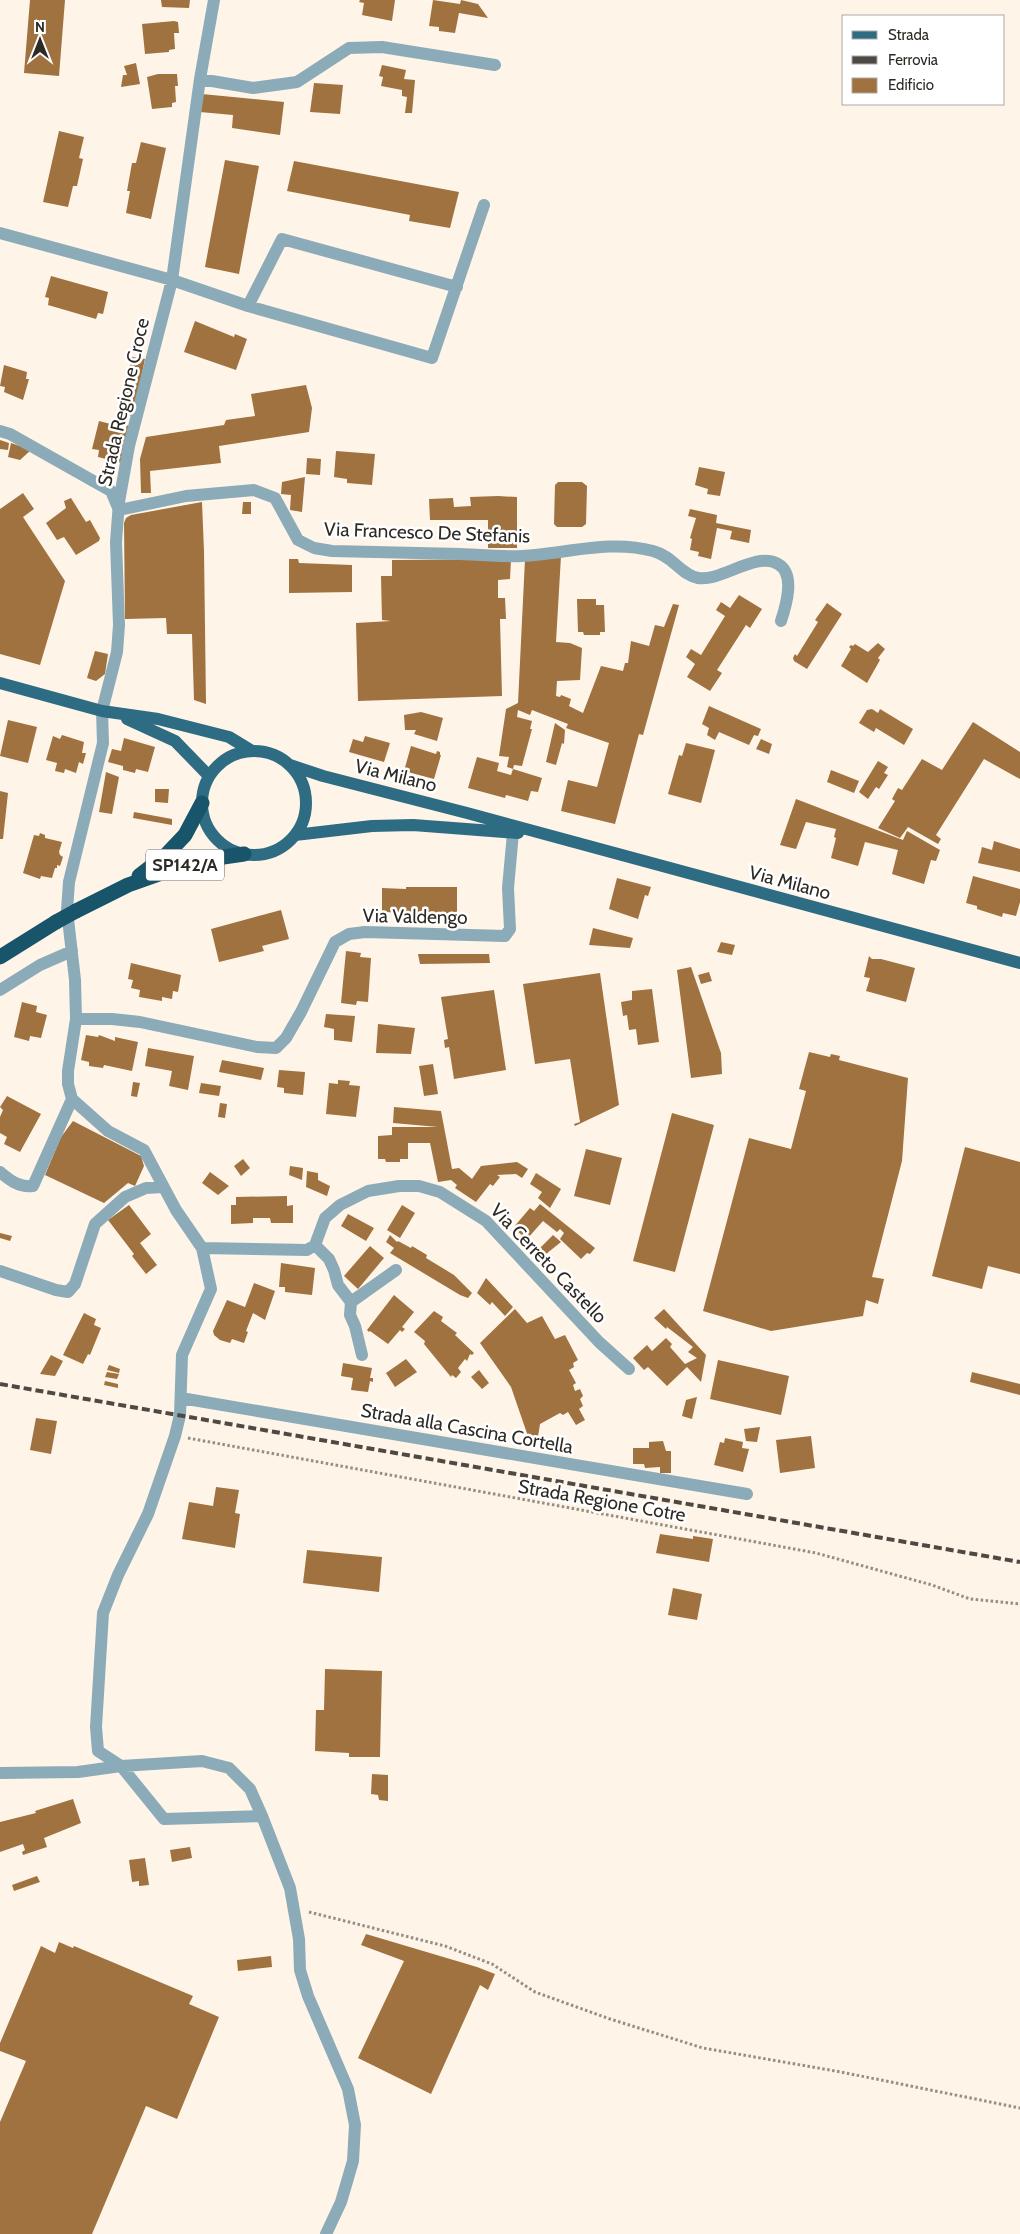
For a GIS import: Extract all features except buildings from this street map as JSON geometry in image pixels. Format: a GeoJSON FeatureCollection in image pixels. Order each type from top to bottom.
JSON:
{"type":"FeatureCollection","features":[{"type":"Feature","properties":{"kind":"highway","name":"SP142/A"},"geometry":{"type":"LineString","coordinates":[[128,885],[166,855],[185,835],[202,803]]}},
{"type":"Feature","properties":{"kind":"highway","name":"SP142/A"},"geometry":{"type":"LineString","coordinates":[[0,957],[56,922],[128,885],[196,861],[244,854]]}},
{"type":"Feature","properties":{"kind":"main road"},"geometry":{"type":"LineString","coordinates":[[0,683],[115,714],[176,741],[209,776]]}},
{"type":"Feature","properties":{"kind":"main road"},"geometry":{"type":"LineString","coordinates":[[115,714],[158,719],[229,737],[252,751]]}},
{"type":"Feature","properties":{"kind":"main road"},"geometry":{"type":"LineString","coordinates":[[252,751],[266,752],[290,765],[299,777],[305,791],[306,807],[303,822],[295,835],[285,845],[272,852],[258,855],[244,854],[228,848],[214,836],[205,821],[202,803],[204,789],[209,776],[227,758],[239,753],[252,751]]}},
{"type":"Feature","properties":{"kind":"main road","name":"Via Milano"},"geometry":{"type":"LineString","coordinates":[[290,765],[323,776],[467,812],[550,837],[1020,963]]}},
{"type":"Feature","properties":{"kind":"main road","name":"Via Milano"},"geometry":{"type":"LineString","coordinates":[[295,835],[372,826],[413,825],[550,837]]}},
{"type":"Feature","properties":{"kind":"street","name":"Strada Regione Croce"},"geometry":{"type":"LineString","coordinates":[[102,710],[117,652],[119,625],[116,542],[118,510],[129,446],[172,280],[200,79],[214,0]]}},
{"type":"Feature","properties":{"kind":"street"},"geometry":{"type":"LineString","coordinates":[[200,79],[253,88],[297,82],[348,48],[382,47],[495,65]]}},
{"type":"Feature","properties":{"kind":"street"},"geometry":{"type":"LineString","coordinates":[[0,233],[172,280],[248,306],[432,358],[484,205]]}},
{"type":"Feature","properties":{"kind":"street"},"geometry":{"type":"LineString","coordinates":[[248,306],[282,239],[457,287]]}},
{"type":"Feature","properties":{"kind":"street"},"geometry":{"type":"LineString","coordinates":[[0,431],[10,434],[110,491],[118,510]]}},
{"type":"Feature","properties":{"kind":"street","name":"Via Francesco De Stefanis"},"geometry":{"type":"LineString","coordinates":[[118,510],[186,496],[254,490],[275,498],[298,540],[314,548],[332,551],[522,556],[591,547],[623,547],[654,551],[671,558],[687,574],[698,578],[709,577],[762,561],[778,564],[786,574],[786,603],[781,621]]}},
{"type":"Feature","properties":{"kind":"street"},"geometry":{"type":"LineString","coordinates":[[102,710],[103,743],[69,882],[67,901],[76,1019],[68,1071],[68,1084],[72,1099],[108,1131],[144,1150],[163,1187],[202,1248],[211,1288],[182,1355],[180,1416],[175,1436],[148,1514],[118,1575],[103,1613],[96,1727],[98,1751],[121,1766],[164,1819],[262,1816]]}},
{"type":"Feature","properties":{"kind":"street","name":"Via Valdengo"},"geometry":{"type":"LineString","coordinates":[[76,1019],[112,1019],[140,1022],[257,1047],[276,1048],[286,1038],[301,1012],[335,942],[349,934],[365,932],[505,936],[510,929],[508,888],[513,833]]}},
{"type":"Feature","properties":{"kind":"street"},"geometry":{"type":"LineString","coordinates":[[0,990],[40,965],[72,951]]}},
{"type":"Feature","properties":{"kind":"street"},"geometry":{"type":"LineString","coordinates":[[0,1172],[16,1184],[26,1187],[32,1186],[72,1099]]}},
{"type":"Feature","properties":{"kind":"street","name":"Via Cerreto Castello"},"geometry":{"type":"LineString","coordinates":[[315,1245],[325,1218],[340,1204],[368,1191],[399,1186],[419,1186],[440,1192],[486,1221],[504,1243],[598,1342],[629,1369]]}},
{"type":"Feature","properties":{"kind":"street"},"geometry":{"type":"LineString","coordinates":[[0,1271],[56,1290],[68,1292],[75,1284],[95,1224],[125,1197],[146,1188],[163,1187]]}},
{"type":"Feature","properties":{"kind":"street"},"geometry":{"type":"LineString","coordinates":[[202,1248],[307,1250],[315,1245],[329,1259],[338,1285],[351,1302],[350,1315],[355,1326],[362,1355]]}},
{"type":"Feature","properties":{"kind":"street"},"geometry":{"type":"LineString","coordinates":[[351,1302],[396,1270]]}},
{"type":"Feature","properties":{"kind":"street","name":"Strada alla Cascina Cortella"},"geometry":{"type":"LineString","coordinates":[[181,1398],[747,1494]]}},
{"type":"Feature","properties":{"kind":"street"},"geometry":{"type":"LineString","coordinates":[[0,1773],[78,1772],[121,1766],[202,1761],[229,1768],[250,1789],[290,1888],[303,1979],[308,1996],[348,2089],[355,2125],[353,2161],[341,2202],[326,2234]]}},
{"type":"Feature","properties":{"kind":"path","name":"Strada Regione Cotre"},"geometry":{"type":"LineString","coordinates":[[175,1436],[816,1553],[932,1585],[970,1600],[1020,1604]]}},
{"type":"Feature","properties":{"kind":"path"},"geometry":{"type":"LineString","coordinates":[[294,1909],[445,1946],[492,1964],[536,1992],[610,2019],[703,2048],[841,2072],[1020,2108]]}},
{"type":"Feature","properties":{"kind":"railway"},"geometry":{"type":"LineString","coordinates":[[0,1384],[1020,1562]]}}]}
